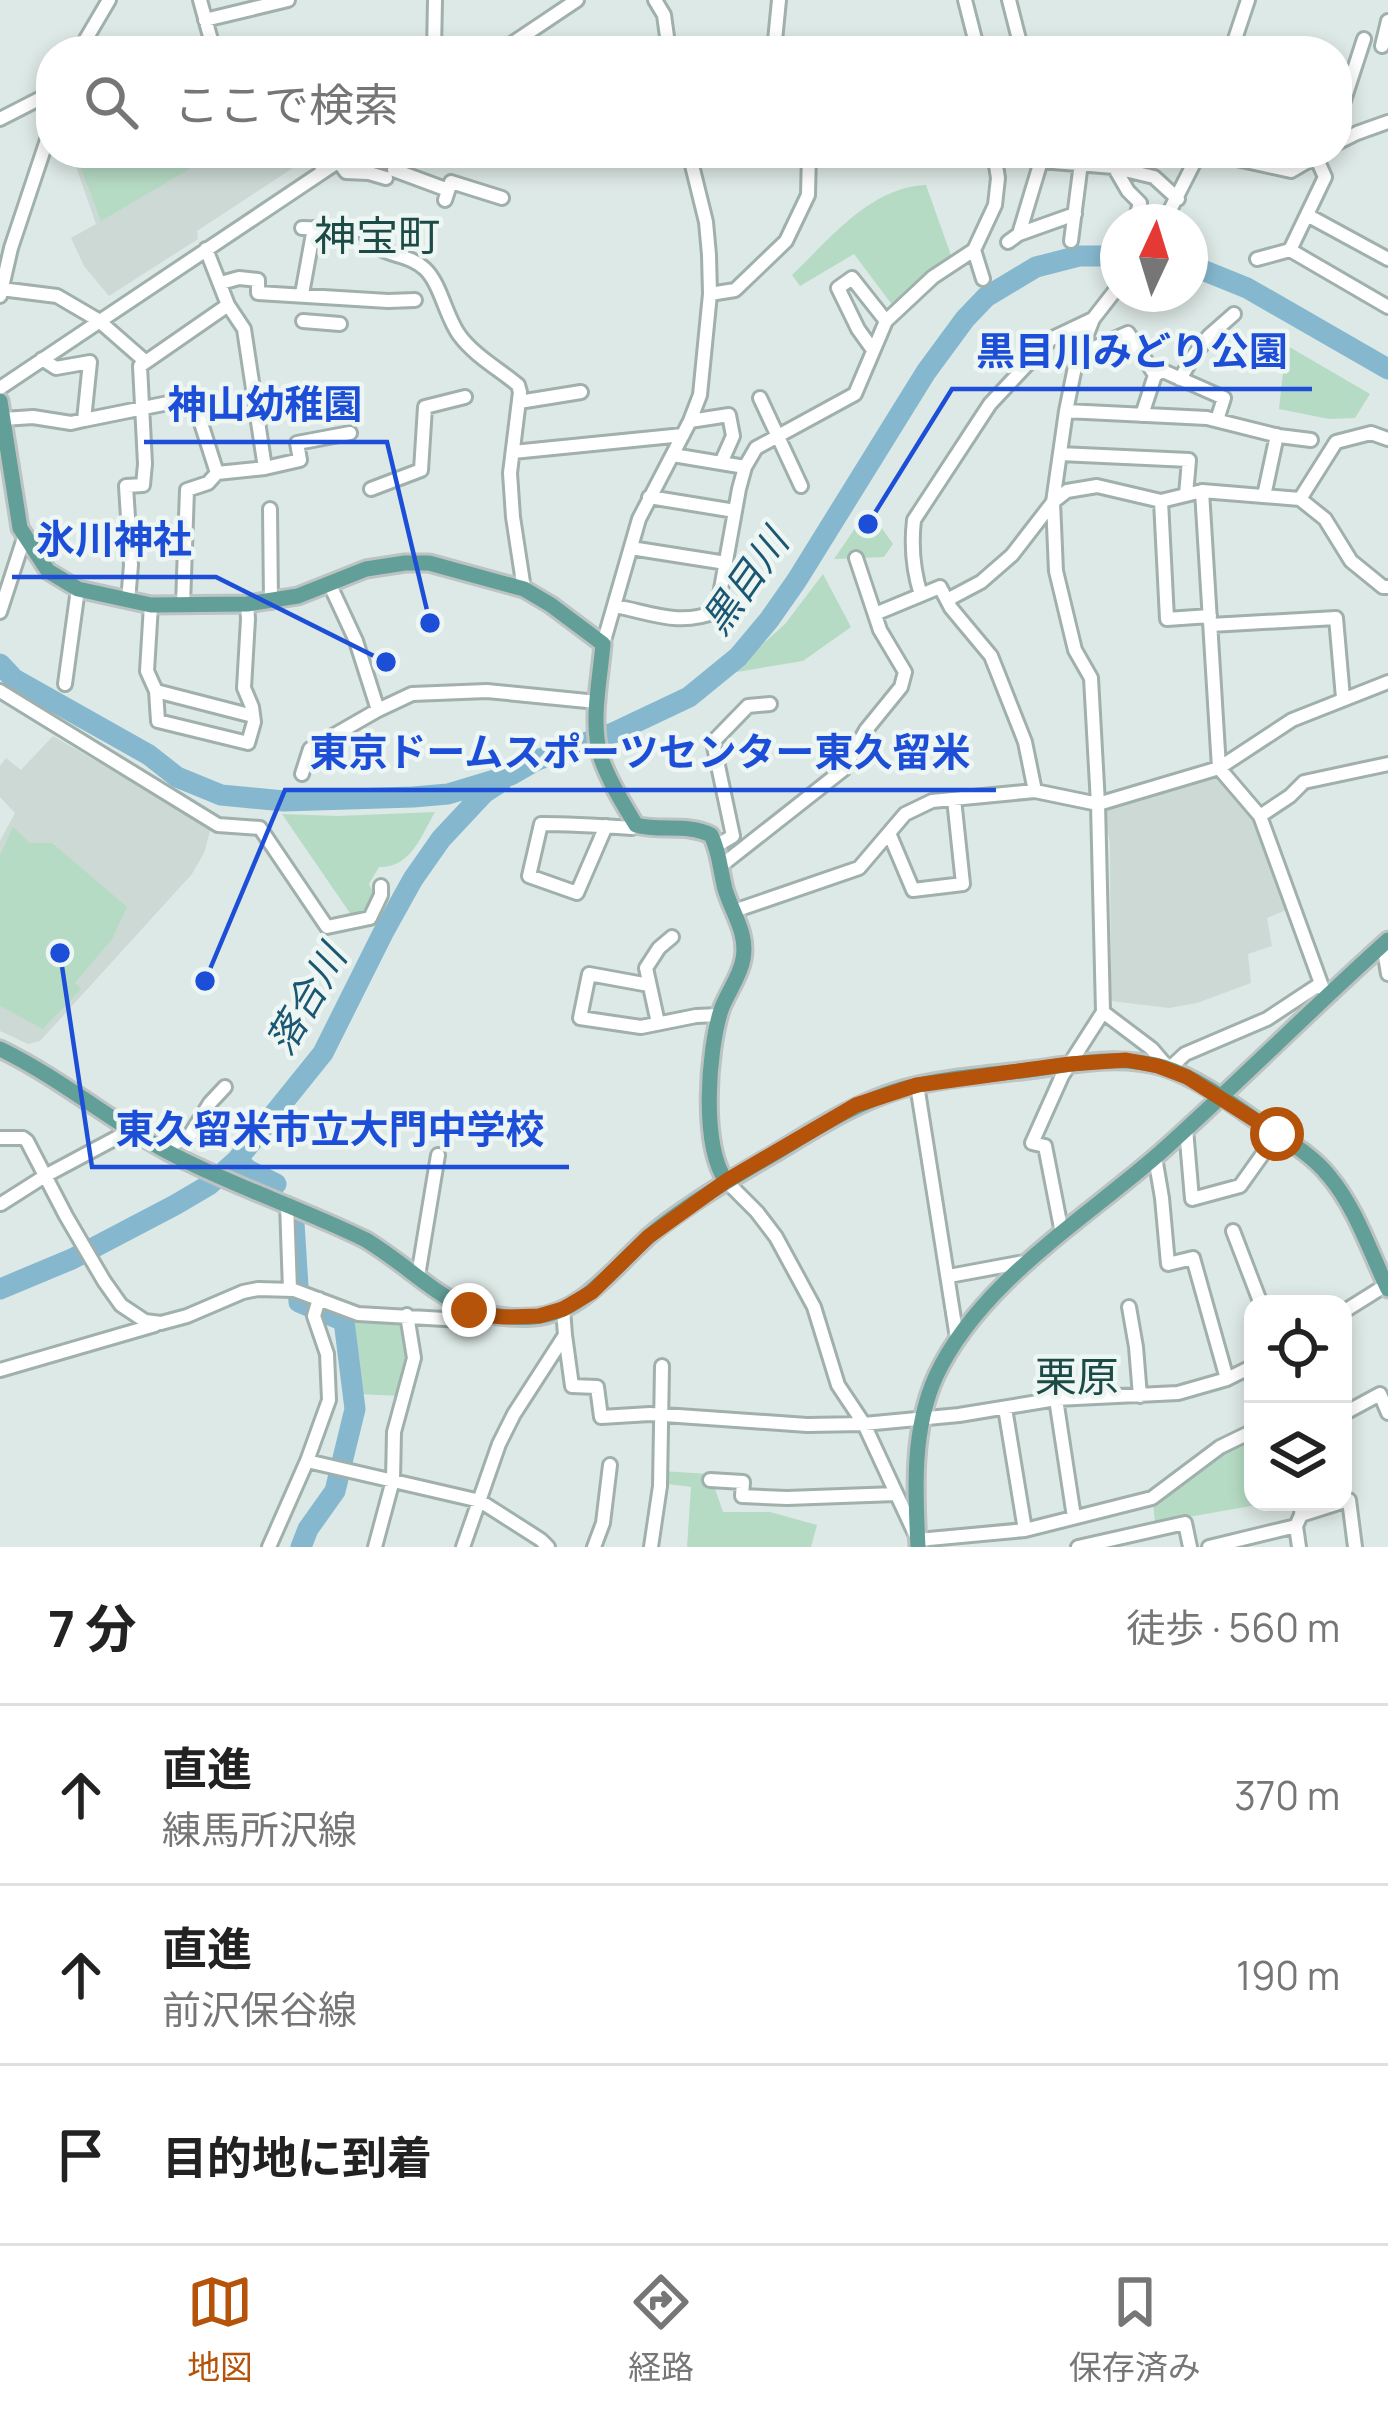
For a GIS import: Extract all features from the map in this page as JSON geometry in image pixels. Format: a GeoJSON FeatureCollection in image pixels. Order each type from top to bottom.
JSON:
{"type":"FeatureCollection","features":[{"type":"Feature","properties":{"kind":"main road"},"geometry":{"type":"LineString","coordinates":[[1,410],[24,538],[48,571],[78,589],[151,605],[247,604],[298,596],[365,569],[429,563],[524,589],[603,644],[597,711],[600,754],[636,825],[698,829],[711,836],[742,929],[743,962],[719,1015],[709,1076],[709,1121],[718,1169],[726,1181]]}},
{"type":"Feature","properties":{"kind":"main road"},"geometry":{"type":"LineString","coordinates":[[920,1545],[916,1477],[922,1419],[935,1378],[957,1338],[1031,1261],[1220,1097],[1324,989],[1386,942]]}},
{"type":"Feature","properties":{"kind":"main road"},"geometry":{"type":"LineString","coordinates":[[0,1049],[163,1150],[366,1240],[439,1293],[482,1315],[539,1316],[563,1309],[592,1292],[648,1237],[726,1181],[856,1105],[917,1085],[1113,1060],[1187,1077],[1312,1158],[1335,1183],[1383,1267],[1387,1287]]}},
{"type":"Feature","properties":{"kind":"street"},"geometry":{"type":"LineString","coordinates":[[88,36],[109,0]]}},
{"type":"Feature","properties":{"kind":"street"},"geometry":{"type":"LineString","coordinates":[[200,0],[210,36]]}},
{"type":"Feature","properties":{"kind":"street"},"geometry":{"type":"LineString","coordinates":[[205,20],[288,0]]}},
{"type":"Feature","properties":{"kind":"street"},"geometry":{"type":"LineString","coordinates":[[434,36],[435,0]]}},
{"type":"Feature","properties":{"kind":"street"},"geometry":{"type":"LineString","coordinates":[[523,36],[577,0]]}},
{"type":"Feature","properties":{"kind":"street"},"geometry":{"type":"LineString","coordinates":[[655,0],[664,15],[666,36]]}},
{"type":"Feature","properties":{"kind":"street"},"geometry":{"type":"LineString","coordinates":[[775,36],[779,0]]}},
{"type":"Feature","properties":{"kind":"street"},"geometry":{"type":"LineString","coordinates":[[965,0],[974,36]]}},
{"type":"Feature","properties":{"kind":"street"},"geometry":{"type":"LineString","coordinates":[[1010,0],[1018,36]]}},
{"type":"Feature","properties":{"kind":"street"},"geometry":{"type":"LineString","coordinates":[[1237,36],[1248,0]]}},
{"type":"Feature","properties":{"kind":"street"},"geometry":{"type":"LineString","coordinates":[[1382,46],[1388,21]]}},
{"type":"Feature","properties":{"kind":"street"},"geometry":{"type":"LineString","coordinates":[[1352,76],[1364,39]]}},
{"type":"Feature","properties":{"kind":"street"},"geometry":{"type":"LineString","coordinates":[[0,119],[36,101]]}},
{"type":"Feature","properties":{"kind":"street"},"geometry":{"type":"LineString","coordinates":[[1352,136],[1388,122]]}},
{"type":"Feature","properties":{"kind":"street"},"geometry":{"type":"LineString","coordinates":[[38,168],[0,292],[57,296],[98,320],[146,362]]}},
{"type":"Feature","properties":{"kind":"street"},"geometry":{"type":"LineString","coordinates":[[0,388],[328,168]]}},
{"type":"Feature","properties":{"kind":"street"},"geometry":{"type":"LineString","coordinates":[[345,168],[346,172],[390,174],[446,195],[452,182],[502,198]]}},
{"type":"Feature","properties":{"kind":"street"},"geometry":{"type":"LineString","coordinates":[[603,644],[649,496],[700,395],[710,294],[706,222],[692,168]]}},
{"type":"Feature","properties":{"kind":"street"},"geometry":{"type":"LineString","coordinates":[[710,294],[735,290],[786,241],[808,195],[809,168]]}},
{"type":"Feature","properties":{"kind":"street"},"geometry":{"type":"LineString","coordinates":[[615,606],[684,620],[717,611],[745,467],[756,448],[855,394],[886,321],[933,277],[974,250],[995,205],[996,168]]}},
{"type":"Feature","properties":{"kind":"street"},"geometry":{"type":"LineString","coordinates":[[1038,168],[1013,238],[1075,214]]}},
{"type":"Feature","properties":{"kind":"street"},"geometry":{"type":"LineString","coordinates":[[1071,241],[1081,168]]}},
{"type":"Feature","properties":{"kind":"street"},"geometry":{"type":"LineString","coordinates":[[1122,168],[1128,191],[1140,204]]}},
{"type":"Feature","properties":{"kind":"street"},"geometry":{"type":"LineString","coordinates":[[1133,168],[1154,177],[1178,199]]}},
{"type":"Feature","properties":{"kind":"street"},"geometry":{"type":"LineString","coordinates":[[1175,204],[1192,168]]}},
{"type":"Feature","properties":{"kind":"street"},"geometry":{"type":"LineString","coordinates":[[1290,250],[1325,177],[1322,168]]}},
{"type":"Feature","properties":{"kind":"street"},"geometry":{"type":"LineString","coordinates":[[1307,215],[1388,259]]}},
{"type":"Feature","properties":{"kind":"street"},"geometry":{"type":"LineString","coordinates":[[302,294],[308,228],[363,230],[376,247],[427,270],[460,338],[518,386],[510,473],[524,589]]}},
{"type":"Feature","properties":{"kind":"street"},"geometry":{"type":"LineString","coordinates":[[206,250],[228,305],[244,329],[265,468]]}},
{"type":"Feature","properties":{"kind":"street"},"geometry":{"type":"LineString","coordinates":[[974,250],[983,279]]}},
{"type":"Feature","properties":{"kind":"street"},"geometry":{"type":"LineString","coordinates":[[1257,260],[1290,250],[1388,307]]}},
{"type":"Feature","properties":{"kind":"street"},"geometry":{"type":"LineString","coordinates":[[220,283],[239,278],[258,280],[258,292],[415,300]]}},
{"type":"Feature","properties":{"kind":"street"},"geometry":{"type":"LineString","coordinates":[[873,350],[838,288],[852,278],[886,321]]}},
{"type":"Feature","properties":{"kind":"street"},"geometry":{"type":"LineString","coordinates":[[128,601],[131,565],[126,486],[143,485],[145,464],[140,366],[228,305]]}},
{"type":"Feature","properties":{"kind":"street"},"geometry":{"type":"LineString","coordinates":[[1062,1233],[1045,1146],[1032,1143],[1062,1076],[1103,1012],[1091,678],[1075,650],[1056,571],[1053,502],[1076,362],[1100,311]]}},
{"type":"Feature","properties":{"kind":"street"},"geometry":{"type":"LineString","coordinates":[[1180,380],[1209,336],[1234,314]]}},
{"type":"Feature","properties":{"kind":"street"},"geometry":{"type":"LineString","coordinates":[[921,595],[914,572],[914,520],[990,404],[1051,339],[1093,320]]}},
{"type":"Feature","properties":{"kind":"street"},"geometry":{"type":"LineString","coordinates":[[303,321],[340,324]]}},
{"type":"Feature","properties":{"kind":"street"},"geometry":{"type":"LineString","coordinates":[[1080,354],[1128,334],[1156,375]]}},
{"type":"Feature","properties":{"kind":"street"},"geometry":{"type":"LineString","coordinates":[[42,359],[56,368],[90,362],[84,420]]}},
{"type":"Feature","properties":{"kind":"street"},"geometry":{"type":"LineString","coordinates":[[1142,415],[1156,375],[1163,371],[1224,398],[1217,420]]}},
{"type":"Feature","properties":{"kind":"street"},"geometry":{"type":"LineString","coordinates":[[519,402],[581,392]]}},
{"type":"Feature","properties":{"kind":"street"},"geometry":{"type":"LineString","coordinates":[[371,489],[421,470],[425,406],[465,397]]}},
{"type":"Feature","properties":{"kind":"street"},"geometry":{"type":"LineString","coordinates":[[1,410],[71,423],[193,398],[217,472]]}},
{"type":"Feature","properties":{"kind":"street"},"geometry":{"type":"LineString","coordinates":[[760,398],[801,486]]}},
{"type":"Feature","properties":{"kind":"street"},"geometry":{"type":"LineString","coordinates":[[1066,411],[1217,420],[1311,440]]}},
{"type":"Feature","properties":{"kind":"street"},"geometry":{"type":"LineString","coordinates":[[690,421],[729,415],[733,436],[721,463]]}},
{"type":"Feature","properties":{"kind":"street"},"geometry":{"type":"LineString","coordinates":[[183,605],[187,490],[208,483],[217,472],[300,460],[297,442],[350,433]]}},
{"type":"Feature","properties":{"kind":"street"},"geometry":{"type":"LineString","coordinates":[[1300,499],[1336,442],[1371,433],[1388,439]]}},
{"type":"Feature","properties":{"kind":"street"},"geometry":{"type":"LineString","coordinates":[[513,452],[683,435]]}},
{"type":"Feature","properties":{"kind":"street"},"geometry":{"type":"LineString","coordinates":[[1264,496],[1276,435]]}},
{"type":"Feature","properties":{"kind":"street"},"geometry":{"type":"LineString","coordinates":[[1060,454],[1189,460],[1186,495]]}},
{"type":"Feature","properties":{"kind":"street"},"geometry":{"type":"LineString","coordinates":[[673,455],[745,467]]}},
{"type":"Feature","properties":{"kind":"street"},"geometry":{"type":"LineString","coordinates":[[946,600],[981,582],[1012,555],[1067,491],[1097,486],[1161,501],[1202,491],[1300,499],[1325,519],[1351,561],[1388,587]]}},
{"type":"Feature","properties":{"kind":"street"},"geometry":{"type":"LineString","coordinates":[[1103,1012],[1152,1049],[1169,1070],[1185,1054],[1324,989],[1260,816],[1220,769],[1202,491]]}},
{"type":"Feature","properties":{"kind":"street"},"geometry":{"type":"LineString","coordinates":[[649,496],[735,511]]}},
{"type":"Feature","properties":{"kind":"street"},"geometry":{"type":"LineString","coordinates":[[1161,501],[1167,619],[1336,618],[1343,698]]}},
{"type":"Feature","properties":{"kind":"street"},"geometry":{"type":"LineString","coordinates":[[270,509],[271,602]]}},
{"type":"Feature","properties":{"kind":"street"},"geometry":{"type":"LineString","coordinates":[[0,612],[24,538]]}},
{"type":"Feature","properties":{"kind":"street"},"geometry":{"type":"LineString","coordinates":[[631,548],[726,563]]}},
{"type":"Feature","properties":{"kind":"street"},"geometry":{"type":"LineString","coordinates":[[722,865],[844,769],[866,730],[901,687],[905,672],[880,630],[856,558]]}},
{"type":"Feature","properties":{"kind":"street"},"geometry":{"type":"LineString","coordinates":[[329,583],[356,640],[378,710]]}},
{"type":"Feature","properties":{"kind":"street"},"geometry":{"type":"LineString","coordinates":[[875,614],[940,586],[991,656],[1025,742],[1035,791]]}},
{"type":"Feature","properties":{"kind":"street"},"geometry":{"type":"LineString","coordinates":[[65,685],[78,589]]}},
{"type":"Feature","properties":{"kind":"street"},"geometry":{"type":"LineString","coordinates":[[151,605],[147,670],[156,691],[158,721],[248,743],[253,716],[244,688],[247,604]]}},
{"type":"Feature","properties":{"kind":"street"},"geometry":{"type":"LineString","coordinates":[[734,911],[860,868],[905,814],[932,802],[1035,791],[1098,804],[1220,769],[1292,720],[1388,682]]}},
{"type":"Feature","properties":{"kind":"street"},"geometry":{"type":"LineString","coordinates":[[156,691],[253,716]]}},
{"type":"Feature","properties":{"kind":"street"},"geometry":{"type":"LineString","coordinates":[[302,774],[310,749],[412,694],[487,691],[597,711]]}},
{"type":"Feature","properties":{"kind":"street"},"geometry":{"type":"LineString","coordinates":[[0,692],[218,825],[260,828],[327,927],[370,918],[381,886]]}},
{"type":"Feature","properties":{"kind":"street"},"geometry":{"type":"LineString","coordinates":[[716,846],[733,836],[713,742],[748,706],[770,704]]}},
{"type":"Feature","properties":{"kind":"street"},"geometry":{"type":"LineString","coordinates":[[1260,816],[1304,782],[1388,764]]}},
{"type":"Feature","properties":{"kind":"street"},"geometry":{"type":"LineString","coordinates":[[889,833],[913,890],[963,884],[953,799]]}},
{"type":"Feature","properties":{"kind":"street"},"geometry":{"type":"LineString","coordinates":[[606,826],[577,893],[530,876],[541,824],[636,825]]}},
{"type":"Feature","properties":{"kind":"street"},"geometry":{"type":"LineString","coordinates":[[658,1023],[646,968],[672,938]]}},
{"type":"Feature","properties":{"kind":"street"},"geometry":{"type":"LineString","coordinates":[[1386,942],[1388,974]]}},
{"type":"Feature","properties":{"kind":"street"},"geometry":{"type":"LineString","coordinates":[[649,985],[589,974],[580,1018],[641,1027],[719,1015]]}},
{"type":"Feature","properties":{"kind":"street"},"geometry":{"type":"LineString","coordinates":[[917,1085],[957,1338]]}},
{"type":"Feature","properties":{"kind":"street"},"geometry":{"type":"LineString","coordinates":[[163,1150],[190,1135],[225,1087]]}},
{"type":"Feature","properties":{"kind":"street"},"geometry":{"type":"LineString","coordinates":[[1186,1129],[1192,1199],[1240,1186],[1277,1134]]}},
{"type":"Feature","properties":{"kind":"street"},"geometry":{"type":"LineString","coordinates":[[1,1204],[131,1130]]}},
{"type":"Feature","properties":{"kind":"street"},"geometry":{"type":"LineString","coordinates":[[0,1138],[28,1141],[121,1305],[145,1321],[161,1323]]}},
{"type":"Feature","properties":{"kind":"street"},"geometry":{"type":"LineString","coordinates":[[418,1276],[438,1155]]}},
{"type":"Feature","properties":{"kind":"street"},"geometry":{"type":"LineString","coordinates":[[1155,1157],[1168,1264],[1192,1258],[1227,1378]]}},
{"type":"Feature","properties":{"kind":"street"},"geometry":{"type":"LineString","coordinates":[[726,1181],[776,1237],[814,1307],[838,1385],[864,1424],[920,1545],[996,1541],[1152,1498],[1220,1447],[1244,1435]]}},
{"type":"Feature","properties":{"kind":"street"},"geometry":{"type":"LineString","coordinates":[[287,1204],[292,1290]]}},
{"type":"Feature","properties":{"kind":"street"},"geometry":{"type":"LineString","coordinates":[[1233,1231],[1258,1295]]}},
{"type":"Feature","properties":{"kind":"street"},"geometry":{"type":"LineString","coordinates":[[949,1276],[1031,1261]]}},
{"type":"Feature","properties":{"kind":"street"},"geometry":{"type":"LineString","coordinates":[[1352,1307],[1387,1287]]}},
{"type":"Feature","properties":{"kind":"street"},"geometry":{"type":"LineString","coordinates":[[0,1370],[187,1316],[258,1289],[292,1290],[314,1304],[358,1314],[461,1320],[469,1310]]}},
{"type":"Feature","properties":{"kind":"street"},"geometry":{"type":"LineString","coordinates":[[269,1547],[329,1400],[327,1354],[314,1304]]}},
{"type":"Feature","properties":{"kind":"street"},"geometry":{"type":"LineString","coordinates":[[1129,1307],[1140,1396]]}},
{"type":"Feature","properties":{"kind":"street"},"geometry":{"type":"LineString","coordinates":[[563,1309],[572,1386],[597,1387],[601,1417],[662,1415],[864,1424],[1056,1399],[1178,1393],[1244,1370]]}},
{"type":"Feature","properties":{"kind":"street"},"geometry":{"type":"LineString","coordinates":[[375,1547],[393,1480],[394,1432],[414,1358],[407,1316]]}},
{"type":"Feature","properties":{"kind":"street"},"geometry":{"type":"LineString","coordinates":[[463,1547],[499,1444],[566,1335]]}},
{"type":"Feature","properties":{"kind":"street"},"geometry":{"type":"LineString","coordinates":[[652,1547],[660,1486],[662,1366]]}},
{"type":"Feature","properties":{"kind":"street"},"geometry":{"type":"LineString","coordinates":[[1352,1409],[1380,1394],[1388,1413]]}},
{"type":"Feature","properties":{"kind":"street"},"geometry":{"type":"LineString","coordinates":[[1056,1399],[1074,1517]]}},
{"type":"Feature","properties":{"kind":"street"},"geometry":{"type":"LineString","coordinates":[[1005,1408],[1025,1530]]}},
{"type":"Feature","properties":{"kind":"street"},"geometry":{"type":"LineString","coordinates":[[307,1460],[480,1502],[548,1547]]}},
{"type":"Feature","properties":{"kind":"street"},"geometry":{"type":"LineString","coordinates":[[594,1547],[603,1522],[610,1465]]}},
{"type":"Feature","properties":{"kind":"street"},"geometry":{"type":"LineString","coordinates":[[710,1480],[743,1482],[742,1496],[896,1494]]}},
{"type":"Feature","properties":{"kind":"street"},"geometry":{"type":"LineString","coordinates":[[1350,1511],[1354,1547]]}},
{"type":"Feature","properties":{"kind":"street"},"geometry":{"type":"LineString","coordinates":[[1209,1547],[1300,1514],[1299,1547]]}},
{"type":"Feature","properties":{"kind":"street"},"geometry":{"type":"LineString","coordinates":[[1078,1547],[1185,1523],[1190,1547]]}},
{"type":"Feature","properties":{"kind":"shaded area"},"geometry":{"type":"Polygon","coordinates":[[[77,168],[293,168],[197,231],[198,239],[109,296],[84,266],[71,238],[96,224],[77,168]]]}},
{"type":"Feature","properties":{"kind":"shaded area"},"geometry":{"type":"Polygon","coordinates":[[[53,736],[211,828],[192,874],[40,1041],[28,1044],[0,1031],[0,841],[15,813],[0,797],[0,766],[6,758],[21,770],[53,736]]]}},
{"type":"Feature","properties":{"kind":"shaded area"},"geometry":{"type":"Polygon","coordinates":[[[1217,773],[1254,816],[1286,910],[1267,918],[1272,946],[1248,954],[1251,983],[1197,1003],[1169,1008],[1111,1001],[1110,843],[1103,805],[1217,773]]]}},
{"type":"Feature","properties":{"kind":"green space"},"geometry":{"type":"Polygon","coordinates":[[[81,168],[191,168],[101,221],[81,168]]]}},
{"type":"Feature","properties":{"kind":"green space"},"geometry":{"type":"Polygon","coordinates":[[[926,185],[952,258],[928,272],[893,306],[854,254],[800,286],[792,275],[852,217],[887,195],[926,185]]]}},
{"type":"Feature","properties":{"kind":"green space"},"geometry":{"type":"Polygon","coordinates":[[[1286,345],[1370,394],[1355,418],[1329,419],[1279,409],[1286,345]]]}},
{"type":"Feature","properties":{"kind":"green space"},"geometry":{"type":"Polygon","coordinates":[[[868,509],[893,544],[884,557],[834,559],[868,509]]]}},
{"type":"Feature","properties":{"kind":"green space"},"geometry":{"type":"Polygon","coordinates":[[[823,574],[851,627],[803,661],[731,673],[785,624],[823,574]]]}},
{"type":"Feature","properties":{"kind":"green space"},"geometry":{"type":"Polygon","coordinates":[[[435,812],[407,856],[379,867],[369,884],[375,896],[366,916],[354,919],[282,814],[338,816],[435,812]]]}},
{"type":"Feature","properties":{"kind":"green space"},"geometry":{"type":"Polygon","coordinates":[[[13,827],[30,843],[52,843],[127,907],[112,939],[75,983],[81,989],[43,1029],[0,1006],[0,855],[13,827]]]}},
{"type":"Feature","properties":{"kind":"green space"},"geometry":{"type":"Polygon","coordinates":[[[346,1314],[405,1324],[400,1396],[357,1394],[346,1314]]]}},
{"type":"Feature","properties":{"kind":"green space"},"geometry":{"type":"Polygon","coordinates":[[[1244,1437],[1244,1507],[1155,1523],[1153,1502],[1221,1448],[1244,1437]]]}},
{"type":"Feature","properties":{"kind":"green space"},"geometry":{"type":"Polygon","coordinates":[[[661,1471],[710,1474],[723,1512],[770,1512],[817,1525],[811,1547],[687,1547],[691,1487],[660,1483],[661,1471]]]}},
{"type":"Feature","properties":{"kind":"waterway","name":"黒目川"},"geometry":{"type":"LineString","coordinates":[[0,664],[14,679],[149,755],[177,777],[221,795],[284,801],[413,797],[448,794],[511,775],[689,697],[738,657],[797,580],[926,372],[965,319],[986,297],[1036,267],[1100,256]]}},
{"type":"Feature","properties":{"kind":"waterway","name":"黒目川"},"geometry":{"type":"LineString","coordinates":[[1208,272],[1247,288],[1388,369]]}},
{"type":"Feature","properties":{"kind":"waterway","name":"落合川"},"geometry":{"type":"LineString","coordinates":[[0,1289],[72,1259],[175,1205],[209,1185],[237,1160],[323,1053],[413,879],[441,839],[484,793],[501,782]]}},
{"type":"Feature","properties":{"kind":"waterway"},"geometry":{"type":"LineString","coordinates":[[237,1160],[276,1184]]}},
{"type":"Feature","properties":{"kind":"waterway"},"geometry":{"type":"LineString","coordinates":[[294,1223],[299,1302],[344,1321],[355,1409],[335,1491],[301,1547]]}},
{"type":"Feature","properties":{"kind":"place","name":"黒目川みどり公園"},"geometry":{"type":"Point","coordinates":[868,524]}},
{"type":"Feature","properties":{"kind":"place","name":"神山幼稚園"},"geometry":{"type":"Point","coordinates":[430,623]}},
{"type":"Feature","properties":{"kind":"place","name":"氷川神社"},"geometry":{"type":"Point","coordinates":[386,662]}},
{"type":"Feature","properties":{"kind":"place","name":"東久留米市立大門中学校"},"geometry":{"type":"Point","coordinates":[60,953]}},
{"type":"Feature","properties":{"kind":"place","name":"東京ドームスポーツセンター東久留米"},"geometry":{"type":"Point","coordinates":[205,981]}},
{"type":"Feature","properties":{"kind":"district","name":"神宝町"},"geometry":{"type":"Point","coordinates":[377,235]}},
{"type":"Feature","properties":{"kind":"district","name":"栗原"},"geometry":{"type":"Point","coordinates":[1077,1376]}},
{"type":"Feature","properties":{"kind":"route"},"geometry":{"type":"LineString","coordinates":[[469,1310],[504,1317],[539,1316],[563,1309],[592,1292],[648,1237],[726,1181],[856,1105],[917,1085],[1126,1060],[1187,1077],[1277,1134]]}}]}
